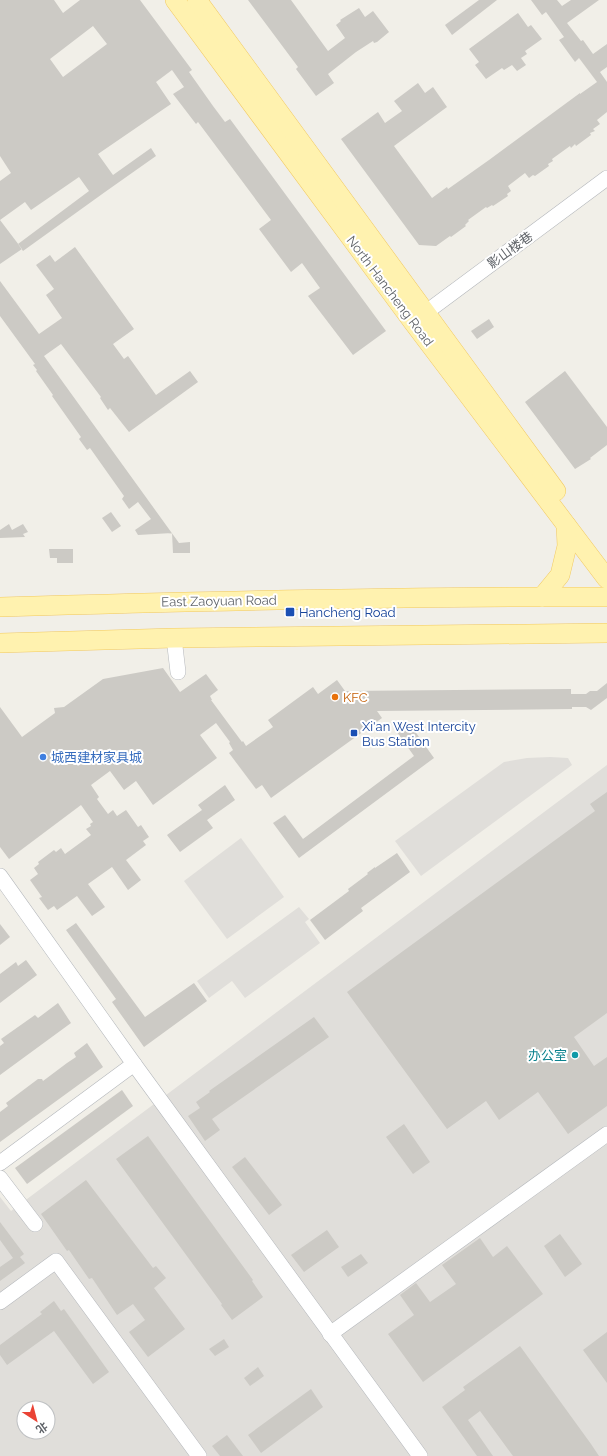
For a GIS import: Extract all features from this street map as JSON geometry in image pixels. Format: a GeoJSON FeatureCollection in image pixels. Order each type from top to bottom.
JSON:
{"type":"FeatureCollection","features":[{"type":"Feature","properties":{"kind":"main road","name":"North Hancheng Road"},"geometry":{"type":"LineString","coordinates":[[175,0],[607,559]]}},
{"type":"Feature","properties":{"kind":"main road","name":"North Hancheng Road"},"geometry":{"type":"LineString","coordinates":[[196,0],[566,525],[607,579]]}},
{"type":"Feature","properties":{"kind":"main road"},"geometry":{"type":"LineString","coordinates":[[542,597],[560,575],[567,546],[566,525]]}},
{"type":"Feature","properties":{"kind":"main road","name":"East Zaoyuan Road"},"geometry":{"type":"LineString","coordinates":[[0,607],[245,600],[607,597]]}},
{"type":"Feature","properties":{"kind":"main road"},"geometry":{"type":"LineString","coordinates":[[0,643],[174,638],[607,633]]}},
{"type":"Feature","properties":{"kind":"street","name":"影山楼巷"},"geometry":{"type":"LineString","coordinates":[[419,317],[607,178]]}},
{"type":"Feature","properties":{"kind":"street"},"geometry":{"type":"LineString","coordinates":[[174,638],[178,672]]}},
{"type":"Feature","properties":{"kind":"street"},"geometry":{"type":"LineString","coordinates":[[0,876],[134,1064],[420,1456]]}},
{"type":"Feature","properties":{"kind":"street"},"geometry":{"type":"LineString","coordinates":[[0,1163],[134,1064]]}},
{"type":"Feature","properties":{"kind":"street"},"geometry":{"type":"LineString","coordinates":[[330,1334],[607,1134]]}},
{"type":"Feature","properties":{"kind":"street"},"geometry":{"type":"LineString","coordinates":[[0,1178],[35,1224]]}},
{"type":"Feature","properties":{"kind":"street"},"geometry":{"type":"LineString","coordinates":[[0,1302],[56,1261],[199,1456]]}},
{"type":"Feature","properties":{"kind":"shaded area"},"geometry":{"type":"Polygon","coordinates":[[[527,758],[568,758],[572,765],[421,876],[395,841],[504,762],[527,758]]]}},
{"type":"Feature","properties":{"kind":"shaded area"},"geometry":{"type":"Polygon","coordinates":[[[607,765],[607,1456],[0,1456],[0,1197],[11,1211],[607,765]]]}},
{"type":"Feature","properties":{"kind":"shaded area"},"geometry":{"type":"Polygon","coordinates":[[[241,838],[284,897],[227,939],[184,881],[241,838]]]}},
{"type":"Feature","properties":{"kind":"shaded area"},"geometry":{"type":"Polygon","coordinates":[[[299,907],[309,919],[305,922],[320,943],[245,998],[232,981],[209,998],[197,981],[299,907]]]}},
{"type":"Feature","properties":{"kind":"building"},"geometry":{"type":"Polygon","coordinates":[[[0,0],[54,0],[63,13],[80,0],[140,0],[192,70],[189,72],[213,106],[225,122],[230,119],[386,331],[353,355],[308,296],[320,288],[302,263],[291,272],[259,229],[271,220],[198,122],[196,124],[173,94],[184,87],[172,70],[156,82],[171,104],[98,154],[113,175],[151,148],[156,156],[23,251],[22,249],[0,264],[0,220],[0,181],[11,173],[0,156],[0,0]],[[93,26],[50,59],[63,77],[107,44],[93,26]],[[79,177],[31,210],[25,202],[0,220],[18,244],[89,191],[79,177]]]}},
{"type":"Feature","properties":{"kind":"building"},"geometry":{"type":"Polygon","coordinates":[[[248,0],[291,0],[328,51],[345,38],[336,25],[341,21],[340,20],[359,8],[365,17],[373,11],[389,32],[377,42],[374,43],[373,41],[356,52],[328,74],[334,83],[316,96],[296,69],[298,67],[248,0]]]}},
{"type":"Feature","properties":{"kind":"building"},"geometry":{"type":"Polygon","coordinates":[[[479,0],[497,0],[452,35],[445,25],[479,0]]]}},
{"type":"Feature","properties":{"kind":"building"},"geometry":{"type":"Polygon","coordinates":[[[531,0],[557,0],[562,6],[571,0],[599,0],[567,23],[581,41],[583,40],[593,54],[607,44],[607,67],[600,72],[607,82],[607,112],[597,120],[600,124],[593,129],[595,131],[590,133],[591,135],[576,146],[575,144],[571,148],[570,146],[552,159],[553,161],[548,164],[549,166],[535,176],[533,175],[529,178],[525,173],[508,186],[511,191],[507,194],[508,196],[493,206],[486,207],[468,220],[469,221],[465,225],[466,226],[451,237],[450,236],[436,246],[419,245],[341,139],[378,112],[385,123],[402,111],[394,101],[418,83],[425,93],[433,87],[447,107],[394,146],[432,198],[447,187],[448,189],[597,82],[579,58],[575,62],[559,40],[564,37],[546,12],[542,15],[531,0]]]}},
{"type":"Feature","properties":{"kind":"building"},"geometry":{"type":"Polygon","coordinates":[[[518,13],[528,27],[531,25],[542,39],[525,51],[527,54],[521,58],[526,65],[517,71],[512,65],[504,70],[502,68],[486,79],[475,65],[479,62],[469,49],[518,13]]]}},
{"type":"Feature","properties":{"kind":"building"},"geometry":{"type":"Polygon","coordinates":[[[75,247],[134,329],[113,344],[124,359],[128,356],[156,395],[190,371],[198,382],[129,432],[110,408],[108,410],[100,398],[101,397],[61,344],[44,356],[172,533],[138,535],[135,530],[151,519],[138,502],[129,509],[122,499],[124,496],[90,448],[87,450],[79,439],[81,437],[36,371],[37,370],[33,365],[35,364],[0,316],[0,281],[39,334],[62,318],[46,295],[54,289],[36,265],[50,255],[55,262],[75,247]]]}},
{"type":"Feature","properties":{"kind":"building"},"geometry":{"type":"Polygon","coordinates":[[[489,319],[494,327],[477,339],[471,331],[489,319]]]}},
{"type":"Feature","properties":{"kind":"building"},"geometry":{"type":"Polygon","coordinates":[[[565,371],[607,427],[607,445],[590,458],[591,459],[575,469],[525,402],[565,371]]]}},
{"type":"Feature","properties":{"kind":"building"},"geometry":{"type":"Polygon","coordinates":[[[111,512],[121,526],[112,532],[102,518],[111,512]]]}},
{"type":"Feature","properties":{"kind":"building"},"geometry":{"type":"Polygon","coordinates":[[[9,524],[12,530],[23,524],[28,532],[23,534],[25,537],[0,538],[0,530],[9,524]]]}},
{"type":"Feature","properties":{"kind":"building"},"geometry":{"type":"Polygon","coordinates":[[[172,533],[179,543],[190,542],[190,553],[173,553],[172,533]]]}},
{"type":"Feature","properties":{"kind":"building"},"geometry":{"type":"Polygon","coordinates":[[[49,549],[73,549],[73,563],[57,563],[57,558],[50,558],[49,549]]]}},
{"type":"Feature","properties":{"kind":"building"},"geometry":{"type":"Polygon","coordinates":[[[163,668],[180,692],[206,674],[218,690],[210,696],[211,700],[246,746],[273,727],[268,720],[313,687],[318,694],[337,680],[345,691],[571,689],[571,694],[586,694],[590,691],[597,691],[607,683],[607,698],[591,710],[586,707],[572,707],[572,709],[377,711],[382,718],[271,798],[262,785],[256,789],[229,753],[233,750],[229,743],[230,742],[216,723],[200,735],[217,758],[153,805],[136,781],[124,790],[110,771],[91,785],[99,797],[97,799],[108,814],[113,810],[117,816],[126,810],[138,827],[141,825],[149,837],[143,841],[146,845],[126,860],[141,880],[128,890],[112,867],[88,884],[105,907],[92,916],[77,896],[57,910],[54,906],[48,910],[39,898],[42,897],[30,880],[38,874],[34,868],[39,864],[38,862],[54,850],[56,852],[61,848],[65,854],[91,835],[86,829],[91,826],[90,824],[93,822],[81,805],[9,859],[0,847],[0,707],[22,737],[55,713],[54,708],[64,707],[103,679],[163,668]]]}},
{"type":"Feature","properties":{"kind":"building"},"geometry":{"type":"Polygon","coordinates":[[[409,723],[434,758],[299,858],[273,823],[285,815],[303,839],[414,756],[397,732],[409,723]]]}},
{"type":"Feature","properties":{"kind":"building"},"geometry":{"type":"Polygon","coordinates":[[[225,785],[235,800],[207,820],[213,828],[180,852],[167,835],[202,810],[198,805],[225,785]]]}},
{"type":"Feature","properties":{"kind":"building"},"geometry":{"type":"Polygon","coordinates":[[[607,792],[607,1013],[574,1037],[594,1066],[607,1057],[607,1106],[568,1134],[538,1092],[499,1120],[486,1101],[447,1129],[347,992],[595,811],[590,804],[607,792]]]}},
{"type":"Feature","properties":{"kind":"building"},"geometry":{"type":"Polygon","coordinates":[[[397,853],[410,872],[361,908],[363,911],[325,940],[310,920],[349,891],[348,889],[368,874],[367,873],[397,853]]]}},
{"type":"Feature","properties":{"kind":"building"},"geometry":{"type":"Polygon","coordinates":[[[76,923],[145,1017],[194,983],[207,1001],[144,1047],[112,1002],[116,999],[66,930],[76,923]]]}},
{"type":"Feature","properties":{"kind":"building"},"geometry":{"type":"Polygon","coordinates":[[[0,924],[10,937],[0,945],[0,924]]]}},
{"type":"Feature","properties":{"kind":"building"},"geometry":{"type":"Polygon","coordinates":[[[26,960],[37,975],[0,1003],[0,974],[16,962],[18,966],[26,960]]]}},
{"type":"Feature","properties":{"kind":"building"},"geometry":{"type":"Polygon","coordinates":[[[58,1003],[71,1023],[0,1075],[0,1046],[4,1043],[1,1039],[35,1015],[38,1018],[58,1003]]]}},
{"type":"Feature","properties":{"kind":"building"},"geometry":{"type":"Polygon","coordinates":[[[314,1017],[329,1037],[212,1119],[220,1130],[205,1141],[188,1116],[200,1108],[196,1102],[210,1092],[209,1091],[314,1017]]]}},
{"type":"Feature","properties":{"kind":"building"},"geometry":{"type":"Polygon","coordinates":[[[87,1043],[103,1067],[0,1142],[0,1112],[8,1106],[6,1103],[38,1079],[42,1079],[43,1081],[76,1057],[74,1053],[87,1043]]]}},
{"type":"Feature","properties":{"kind":"building"},"geometry":{"type":"Polygon","coordinates":[[[122,1090],[133,1106],[27,1184],[15,1168],[122,1090]]]}},
{"type":"Feature","properties":{"kind":"building"},"geometry":{"type":"Polygon","coordinates":[[[404,1124],[430,1162],[413,1174],[386,1137],[404,1124]]]}},
{"type":"Feature","properties":{"kind":"building"},"geometry":{"type":"Polygon","coordinates":[[[148,1136],[253,1280],[252,1281],[263,1297],[232,1320],[221,1305],[222,1304],[116,1159],[148,1136]]]}},
{"type":"Feature","properties":{"kind":"building"},"geometry":{"type":"Polygon","coordinates":[[[245,1157],[282,1205],[269,1215],[232,1167],[245,1157]]]}},
{"type":"Feature","properties":{"kind":"building"},"geometry":{"type":"Polygon","coordinates":[[[86,1180],[153,1268],[156,1266],[166,1278],[154,1288],[185,1329],[148,1357],[129,1332],[145,1320],[133,1304],[117,1315],[92,1278],[89,1279],[41,1214],[86,1180]]]}},
{"type":"Feature","properties":{"kind":"building"},"geometry":{"type":"Polygon","coordinates":[[[0,1222],[24,1254],[20,1257],[25,1263],[0,1281],[0,1267],[13,1258],[0,1240],[0,1222]]]}},
{"type":"Feature","properties":{"kind":"building"},"geometry":{"type":"Polygon","coordinates":[[[327,1230],[339,1247],[304,1272],[291,1255],[327,1230]]]}},
{"type":"Feature","properties":{"kind":"building"},"geometry":{"type":"Polygon","coordinates":[[[560,1234],[582,1264],[565,1277],[544,1246],[560,1234]]]}},
{"type":"Feature","properties":{"kind":"building"},"geometry":{"type":"Polygon","coordinates":[[[480,1238],[493,1257],[507,1246],[543,1294],[423,1382],[388,1334],[414,1315],[400,1295],[416,1283],[430,1302],[456,1284],[442,1265],[480,1238]]]}},
{"type":"Feature","properties":{"kind":"building"},"geometry":{"type":"Polygon","coordinates":[[[361,1254],[368,1263],[348,1277],[341,1267],[361,1254]]]}},
{"type":"Feature","properties":{"kind":"building"},"geometry":{"type":"Polygon","coordinates":[[[54,1301],[61,1311],[64,1309],[109,1372],[93,1384],[54,1331],[7,1365],[0,1355],[0,1345],[42,1314],[40,1312],[54,1301]]]}},
{"type":"Feature","properties":{"kind":"building"},"geometry":{"type":"Polygon","coordinates":[[[607,1332],[607,1383],[583,1350],[607,1332]]]}},
{"type":"Feature","properties":{"kind":"building"},"geometry":{"type":"Polygon","coordinates":[[[224,1339],[229,1347],[215,1356],[209,1349],[224,1339]]]}},
{"type":"Feature","properties":{"kind":"building"},"geometry":{"type":"Polygon","coordinates":[[[520,1346],[599,1456],[513,1456],[480,1411],[468,1420],[493,1456],[477,1456],[442,1407],[465,1390],[463,1387],[520,1346]]]}},
{"type":"Feature","properties":{"kind":"building"},"geometry":{"type":"Polygon","coordinates":[[[258,1367],[264,1376],[250,1386],[244,1378],[258,1367]]]}},
{"type":"Feature","properties":{"kind":"building"},"geometry":{"type":"Polygon","coordinates":[[[311,1389],[323,1407],[261,1453],[248,1435],[311,1389]]]}},
{"type":"Feature","properties":{"kind":"building"},"geometry":{"type":"Polygon","coordinates":[[[227,1435],[243,1456],[220,1456],[212,1446],[227,1435]]]}},
{"type":"Feature","properties":{"kind":"place","name":"Hancheng Road"},"geometry":{"type":"Point","coordinates":[290,612]}},
{"type":"Feature","properties":{"kind":"place","name":"KFC"},"geometry":{"type":"Point","coordinates":[335,697]}},
{"type":"Feature","properties":{"kind":"place","name":"Xi'an West Intercity Bus Station"},"geometry":{"type":"Point","coordinates":[354,733]}},
{"type":"Feature","properties":{"kind":"place","name":"城西建材家具城"},"geometry":{"type":"Point","coordinates":[43,757]}},
{"type":"Feature","properties":{"kind":"place","name":"办公室"},"geometry":{"type":"Point","coordinates":[575,1055]}}]}
